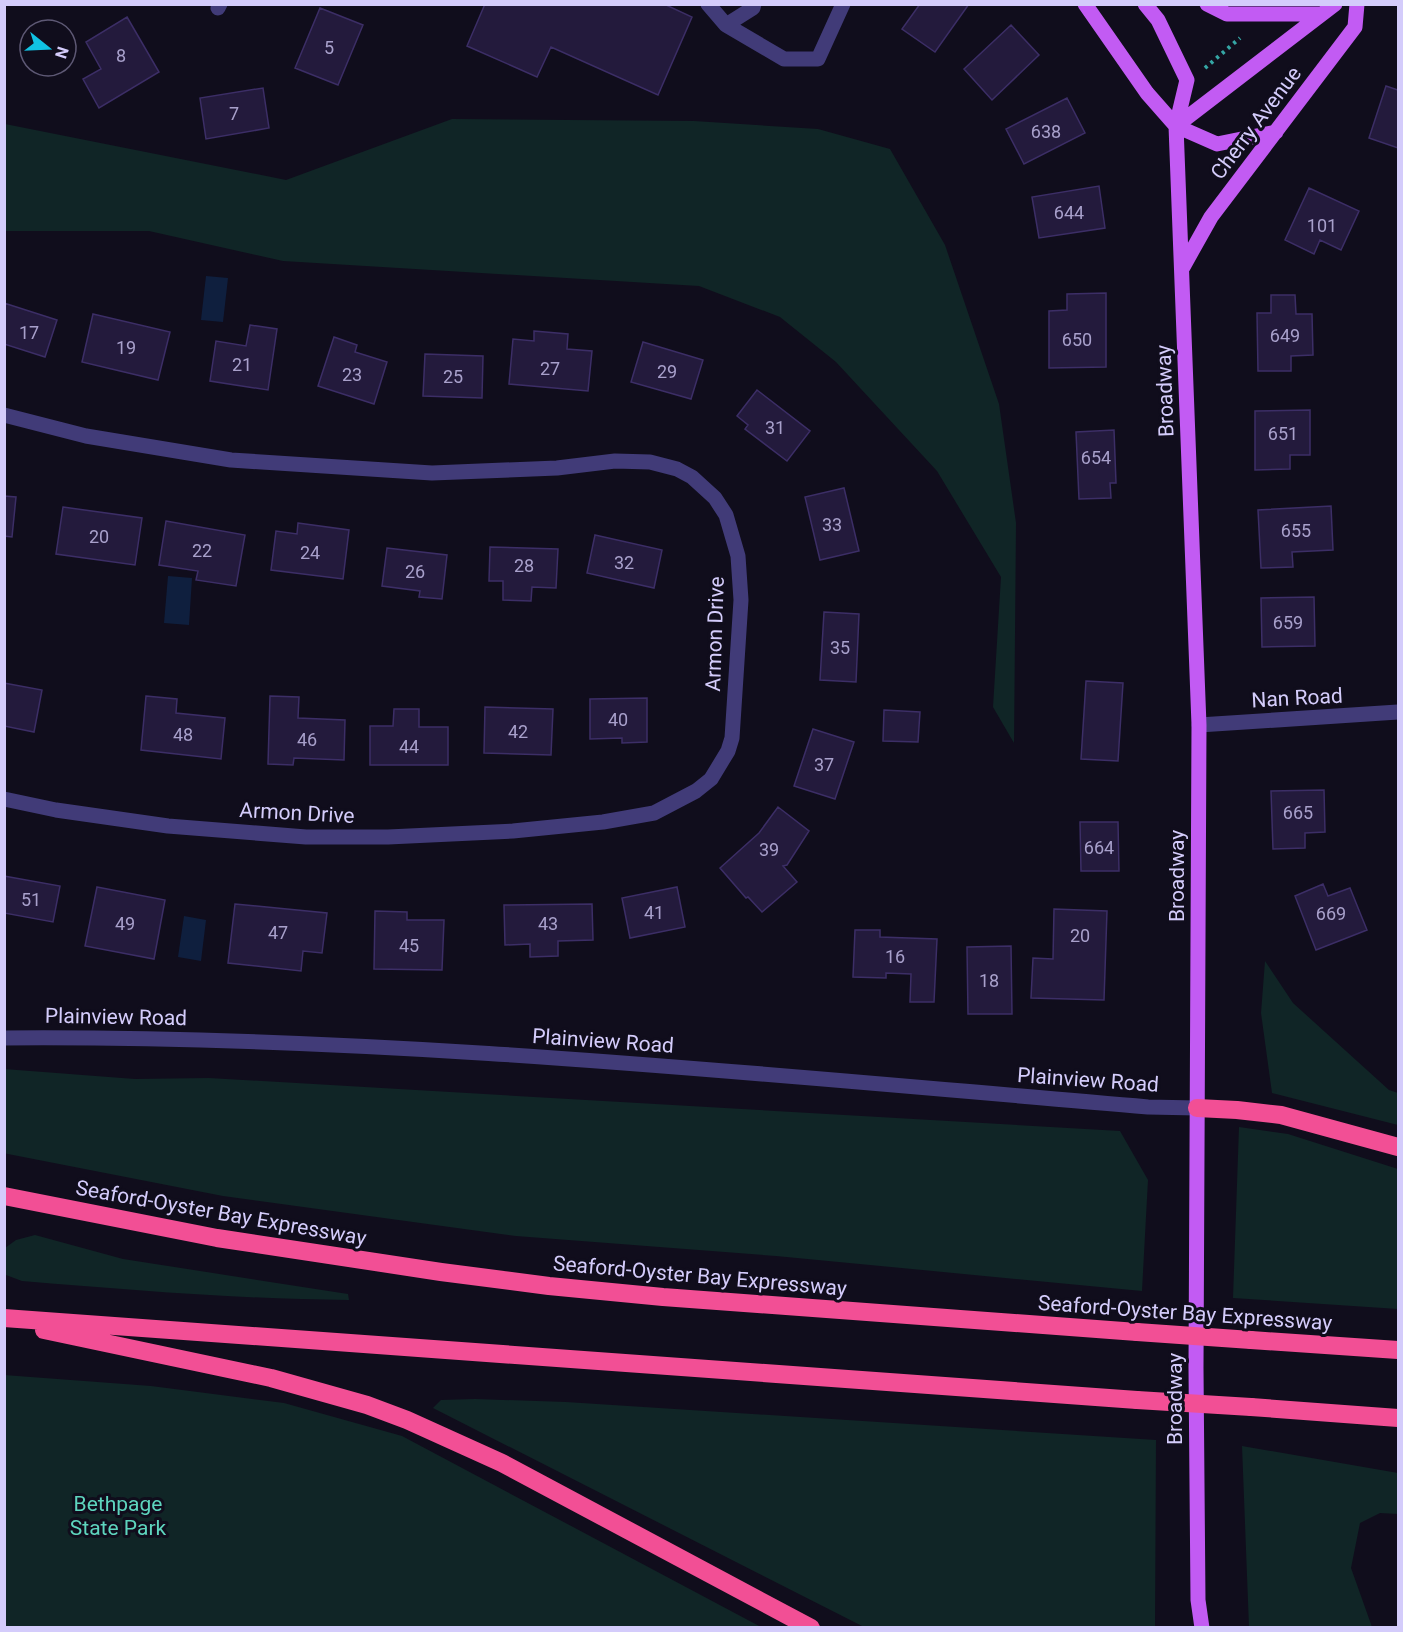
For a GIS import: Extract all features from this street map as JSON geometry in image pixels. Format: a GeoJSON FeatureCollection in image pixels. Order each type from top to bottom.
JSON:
{"type":"FeatureCollection","features":[{"type":"Feature","properties":{"kind":"highway"},"geometry":{"type":"LineString","coordinates":[[1197,1108],[1281,1115],[1398,1147]]}},
{"type":"Feature","properties":{"kind":"highway","name":"Seaford-Oyster Bay Expressway"},"geometry":{"type":"LineString","coordinates":[[4,1196],[217,1238],[549,1286],[663,1297],[1398,1350]]}},
{"type":"Feature","properties":{"kind":"highway"},"geometry":{"type":"LineString","coordinates":[[4,1320],[1398,1418]]}},
{"type":"Feature","properties":{"kind":"highway"},"geometry":{"type":"LineString","coordinates":[[4,1320],[271,1378],[357,1402],[407,1420],[502,1463],[811,1628]]}},
{"type":"Feature","properties":{"kind":"main road"},"geometry":{"type":"LineString","coordinates":[[1085,4],[1147,93],[1176,126],[1217,144],[1276,132]]}},
{"type":"Feature","properties":{"kind":"main road","name":"Broadway"},"geometry":{"type":"LineString","coordinates":[[1144,4],[1158,20],[1187,80],[1176,126],[1183,267],[1198,725],[1198,1600],[1202,1628]]}},
{"type":"Feature","properties":{"kind":"main road"},"geometry":{"type":"LineString","coordinates":[[1207,4],[1227,14],[1322,15]]}},
{"type":"Feature","properties":{"kind":"main road","name":"Cherry Avenue"},"geometry":{"type":"LineString","coordinates":[[1176,126],[1335,4]]}},
{"type":"Feature","properties":{"kind":"main road","name":"Cherry Avenue"},"geometry":{"type":"LineString","coordinates":[[1183,267],[1211,217],[1355,27],[1357,4]]}},
{"type":"Feature","properties":{"kind":"street"},"geometry":{"type":"LineString","coordinates":[[708,4],[726,25],[784,59],[818,59],[843,4]]}},
{"type":"Feature","properties":{"kind":"street"},"geometry":{"type":"LineString","coordinates":[[726,25],[753,8],[754,4]]}},
{"type":"Feature","properties":{"kind":"street","name":"Armon Drive"},"geometry":{"type":"LineString","coordinates":[[4,415],[86,436],[231,460],[432,473],[557,468],[615,460],[650,462],[677,469],[692,477],[715,498],[726,515],[738,556],[741,600],[732,738],[728,751],[711,779],[696,791],[654,813],[603,822],[513,831],[388,837],[306,837],[168,826],[56,810],[4,799]]}},
{"type":"Feature","properties":{"kind":"street","name":"Nan Road"},"geometry":{"type":"LineString","coordinates":[[1198,725],[1398,712]]}},
{"type":"Feature","properties":{"kind":"street","name":"Plainview Road"},"geometry":{"type":"LineString","coordinates":[[4,1038],[210,1039],[590,1060],[1136,1106],[1197,1108]]}},
{"type":"Feature","properties":{"kind":"path"},"geometry":{"type":"LineString","coordinates":[[1204,69],[1248,32]]}},
{"type":"Feature","properties":{"kind":"green space"},"geometry":{"type":"Polygon","coordinates":[[[452,119],[694,121],[818,129],[890,149],[945,245],[999,404],[1016,523],[1014,743],[993,707],[1001,577],[937,471],[836,362],[780,317],[699,286],[283,261],[149,231],[5,231],[5,124],[286,180],[452,119]]]}},
{"type":"Feature","properties":{"kind":"green space"},"geometry":{"type":"Polygon","coordinates":[[[1265,961],[1293,1003],[1389,1090],[1398,1093],[1398,1125],[1272,1093],[1261,1013],[1265,961]]]}},
{"type":"Feature","properties":{"kind":"green space"},"geometry":{"type":"Polygon","coordinates":[[[4,1069],[135,1079],[209,1078],[1120,1131],[1148,1180],[1142,1291],[776,1256],[516,1236],[223,1196],[4,1153],[4,1069]]]}},
{"type":"Feature","properties":{"kind":"green space"},"geometry":{"type":"Polygon","coordinates":[[[1239,1127],[1288,1134],[1398,1169],[1398,1309],[1233,1298],[1239,1127]]]}},
{"type":"Feature","properties":{"kind":"green space"},"geometry":{"type":"Polygon","coordinates":[[[35,1235],[123,1259],[348,1294],[349,1300],[144,1291],[22,1281],[6,1275],[5,1248],[16,1240],[35,1235]]]}},
{"type":"Feature","properties":{"kind":"green space","name":"Bethpage State Park"},"geometry":{"type":"Polygon","coordinates":[[[4,1375],[151,1386],[284,1403],[402,1436],[761,1627],[5,1627],[4,1375]]]}},
{"type":"Feature","properties":{"kind":"green space"},"geometry":{"type":"Polygon","coordinates":[[[441,1400],[566,1402],[1156,1440],[1155,1627],[864,1627],[433,1408],[441,1400]]]}},
{"type":"Feature","properties":{"kind":"green space"},"geometry":{"type":"Polygon","coordinates":[[[1242,1446],[1398,1473],[1398,1514],[1380,1513],[1360,1523],[1351,1568],[1372,1627],[1249,1627],[1242,1446]]]}},
{"type":"Feature","properties":{"kind":"water"},"geometry":{"type":"Polygon","coordinates":[[[206,276],[228,278],[223,322],[201,320],[206,276]]]}},
{"type":"Feature","properties":{"kind":"water"},"geometry":{"type":"Polygon","coordinates":[[[168,576],[192,578],[189,625],[164,623],[168,576]]]}},
{"type":"Feature","properties":{"kind":"water"},"geometry":{"type":"Polygon","coordinates":[[[184,916],[206,920],[201,961],[178,957],[184,916]]]}},
{"type":"Feature","properties":{"kind":"building"},"geometry":{"type":"Polygon","coordinates":[[[485,4],[664,4],[692,17],[658,95],[551,47],[537,77],[467,46],[485,4]]]}},
{"type":"Feature","properties":{"kind":"building"},"geometry":{"type":"Polygon","coordinates":[[[920,4],[969,4],[935,52],[902,29],[920,4]]]}},
{"type":"Feature","properties":{"kind":"building"},"geometry":{"type":"Polygon","coordinates":[[[320,8],[363,25],[338,85],[295,68],[320,8]]]}},
{"type":"Feature","properties":{"kind":"building"},"geometry":{"type":"Polygon","coordinates":[[[127,17],[159,72],[99,108],[83,79],[101,69],[86,42],[127,17]]]}},
{"type":"Feature","properties":{"kind":"building"},"geometry":{"type":"Polygon","coordinates":[[[1011,25],[1039,55],[992,100],[964,69],[1011,25]]]}},
{"type":"Feature","properties":{"kind":"building"},"geometry":{"type":"Polygon","coordinates":[[[1386,86],[1398,90],[1398,148],[1369,138],[1386,86]]]}},
{"type":"Feature","properties":{"kind":"building"},"geometry":{"type":"Polygon","coordinates":[[[263,88],[269,128],[206,139],[200,98],[263,88]]]}},
{"type":"Feature","properties":{"kind":"building"},"geometry":{"type":"Polygon","coordinates":[[[1067,98],[1085,133],[1024,164],[1006,129],[1067,98]]]}},
{"type":"Feature","properties":{"kind":"building"},"geometry":{"type":"Polygon","coordinates":[[[1099,186],[1105,228],[1039,238],[1032,197],[1099,186]]]}},
{"type":"Feature","properties":{"kind":"building"},"geometry":{"type":"Polygon","coordinates":[[[1309,188],[1359,211],[1341,250],[1320,240],[1314,254],[1285,240],[1309,188]]]}},
{"type":"Feature","properties":{"kind":"building"},"geometry":{"type":"Polygon","coordinates":[[[1106,293],[1106,367],[1049,368],[1049,311],[1067,310],[1067,294],[1106,293]]]}},
{"type":"Feature","properties":{"kind":"building"},"geometry":{"type":"Polygon","coordinates":[[[1271,295],[1295,295],[1296,314],[1312,314],[1313,355],[1291,356],[1291,371],[1258,371],[1257,313],[1271,313],[1271,295]]]}},
{"type":"Feature","properties":{"kind":"building"},"geometry":{"type":"Polygon","coordinates":[[[4,303],[57,320],[45,357],[4,344],[4,303]]]}},
{"type":"Feature","properties":{"kind":"building"},"geometry":{"type":"Polygon","coordinates":[[[93,314],[170,332],[158,380],[82,362],[93,314]]]}},
{"type":"Feature","properties":{"kind":"building"},"geometry":{"type":"Polygon","coordinates":[[[250,325],[277,329],[268,390],[210,381],[216,341],[246,346],[250,325]]]}},
{"type":"Feature","properties":{"kind":"building"},"geometry":{"type":"Polygon","coordinates":[[[534,331],[568,334],[567,349],[592,351],[588,391],[509,384],[513,339],[534,341],[534,331]]]}},
{"type":"Feature","properties":{"kind":"building"},"geometry":{"type":"Polygon","coordinates":[[[334,337],[357,345],[355,352],[387,362],[374,404],[318,386],[334,337]]]}},
{"type":"Feature","properties":{"kind":"building"},"geometry":{"type":"Polygon","coordinates":[[[643,342],[703,360],[691,399],[631,382],[643,342]]]}},
{"type":"Feature","properties":{"kind":"building"},"geometry":{"type":"Polygon","coordinates":[[[425,354],[483,356],[482,398],[423,396],[425,354]]]}},
{"type":"Feature","properties":{"kind":"building"},"geometry":{"type":"Polygon","coordinates":[[[757,390],[810,431],[787,461],[745,429],[748,425],[737,416],[757,390]]]}},
{"type":"Feature","properties":{"kind":"building"},"geometry":{"type":"Polygon","coordinates":[[[1310,410],[1310,455],[1290,455],[1290,469],[1255,470],[1255,411],[1310,410]]]}},
{"type":"Feature","properties":{"kind":"building"},"geometry":{"type":"Polygon","coordinates":[[[1114,430],[1116,483],[1110,483],[1111,498],[1079,499],[1076,432],[1114,430]]]}},
{"type":"Feature","properties":{"kind":"building"},"geometry":{"type":"Polygon","coordinates":[[[844,488],[859,551],[820,560],[805,497],[844,488]]]}},
{"type":"Feature","properties":{"kind":"building"},"geometry":{"type":"Polygon","coordinates":[[[4,496],[16,497],[12,537],[4,536],[4,496]]]}},
{"type":"Feature","properties":{"kind":"building"},"geometry":{"type":"Polygon","coordinates":[[[1331,506],[1333,550],[1292,552],[1293,567],[1261,568],[1258,510],[1331,506]]]}},
{"type":"Feature","properties":{"kind":"building"},"geometry":{"type":"Polygon","coordinates":[[[63,507],[142,518],[135,565],[56,554],[63,507]]]}},
{"type":"Feature","properties":{"kind":"building"},"geometry":{"type":"Polygon","coordinates":[[[166,521],[245,535],[236,586],[196,580],[198,571],[159,565],[166,521]]]}},
{"type":"Feature","properties":{"kind":"building"},"geometry":{"type":"Polygon","coordinates":[[[298,523],[349,530],[343,579],[271,570],[276,531],[297,534],[298,523]]]}},
{"type":"Feature","properties":{"kind":"building"},"geometry":{"type":"Polygon","coordinates":[[[595,535],[662,550],[654,588],[587,573],[595,535]]]}},
{"type":"Feature","properties":{"kind":"building"},"geometry":{"type":"Polygon","coordinates":[[[490,547],[558,549],[556,588],[532,587],[531,601],[503,600],[503,581],[489,581],[490,547]]]}},
{"type":"Feature","properties":{"kind":"building"},"geometry":{"type":"Polygon","coordinates":[[[387,548],[447,555],[442,599],[419,597],[420,591],[382,586],[387,548]]]}},
{"type":"Feature","properties":{"kind":"building"},"geometry":{"type":"Polygon","coordinates":[[[1314,597],[1315,646],[1262,647],[1261,598],[1314,597]]]}},
{"type":"Feature","properties":{"kind":"building"},"geometry":{"type":"Polygon","coordinates":[[[824,612],[859,614],[856,682],[820,680],[824,612]]]}},
{"type":"Feature","properties":{"kind":"building"},"geometry":{"type":"Polygon","coordinates":[[[1086,681],[1123,683],[1118,761],[1081,759],[1086,681]]]}},
{"type":"Feature","properties":{"kind":"building"},"geometry":{"type":"Polygon","coordinates":[[[4,683],[42,690],[34,732],[4,726],[4,683]]]}},
{"type":"Feature","properties":{"kind":"building"},"geometry":{"type":"Polygon","coordinates":[[[146,696],[177,699],[176,713],[225,718],[221,759],[141,750],[146,696]]]}},
{"type":"Feature","properties":{"kind":"building"},"geometry":{"type":"Polygon","coordinates":[[[270,696],[299,697],[298,718],[345,720],[344,760],[294,758],[293,765],[268,764],[270,696]]]}},
{"type":"Feature","properties":{"kind":"building"},"geometry":{"type":"Polygon","coordinates":[[[647,698],[647,742],[622,743],[622,738],[590,739],[590,699],[647,698]]]}},
{"type":"Feature","properties":{"kind":"building"},"geometry":{"type":"Polygon","coordinates":[[[485,707],[553,709],[551,755],[484,753],[485,707]]]}},
{"type":"Feature","properties":{"kind":"building"},"geometry":{"type":"Polygon","coordinates":[[[394,709],[419,709],[419,727],[448,727],[448,765],[370,765],[370,726],[393,726],[394,709]]]}},
{"type":"Feature","properties":{"kind":"building"},"geometry":{"type":"Polygon","coordinates":[[[884,710],[920,712],[918,742],[883,741],[884,710]]]}},
{"type":"Feature","properties":{"kind":"building"},"geometry":{"type":"Polygon","coordinates":[[[813,729],[854,742],[835,799],[794,786],[813,729]]]}},
{"type":"Feature","properties":{"kind":"building"},"geometry":{"type":"Polygon","coordinates":[[[1324,790],[1325,832],[1305,833],[1305,848],[1273,849],[1271,791],[1324,790]]]}},
{"type":"Feature","properties":{"kind":"building"},"geometry":{"type":"Polygon","coordinates":[[[778,807],[809,831],[787,865],[783,866],[797,882],[762,912],[748,897],[746,898],[720,868],[759,833],[778,807]]]}},
{"type":"Feature","properties":{"kind":"building"},"geometry":{"type":"Polygon","coordinates":[[[1080,822],[1118,822],[1119,871],[1081,871],[1080,822]]]}},
{"type":"Feature","properties":{"kind":"building"},"geometry":{"type":"Polygon","coordinates":[[[4,876],[60,886],[53,922],[4,913],[4,876]]]}},
{"type":"Feature","properties":{"kind":"building"},"geometry":{"type":"Polygon","coordinates":[[[1323,884],[1328,896],[1350,888],[1367,930],[1316,950],[1295,896],[1323,884]]]}},
{"type":"Feature","properties":{"kind":"building"},"geometry":{"type":"Polygon","coordinates":[[[97,887],[165,900],[154,959],[85,946],[97,887]]]}},
{"type":"Feature","properties":{"kind":"building"},"geometry":{"type":"Polygon","coordinates":[[[677,887],[685,927],[630,938],[622,898],[677,887]]]}},
{"type":"Feature","properties":{"kind":"building"},"geometry":{"type":"Polygon","coordinates":[[[235,904],[327,913],[322,953],[303,951],[301,971],[228,963],[235,904]]]}},
{"type":"Feature","properties":{"kind":"building"},"geometry":{"type":"Polygon","coordinates":[[[592,904],[593,940],[558,941],[558,956],[530,957],[530,944],[505,945],[504,905],[592,904]]]}},
{"type":"Feature","properties":{"kind":"building"},"geometry":{"type":"Polygon","coordinates":[[[1054,909],[1107,911],[1104,1000],[1031,998],[1033,958],[1053,959],[1054,909]]]}},
{"type":"Feature","properties":{"kind":"building"},"geometry":{"type":"Polygon","coordinates":[[[375,911],[407,912],[407,920],[444,920],[442,970],[374,969],[375,911]]]}},
{"type":"Feature","properties":{"kind":"building"},"geometry":{"type":"Polygon","coordinates":[[[855,930],[880,930],[880,937],[937,939],[934,1002],[910,1002],[911,974],[886,973],[886,978],[853,977],[855,930]]]}},
{"type":"Feature","properties":{"kind":"building"},"geometry":{"type":"Polygon","coordinates":[[[1011,946],[1012,1014],[968,1014],[967,947],[1011,946]]]}}]}
